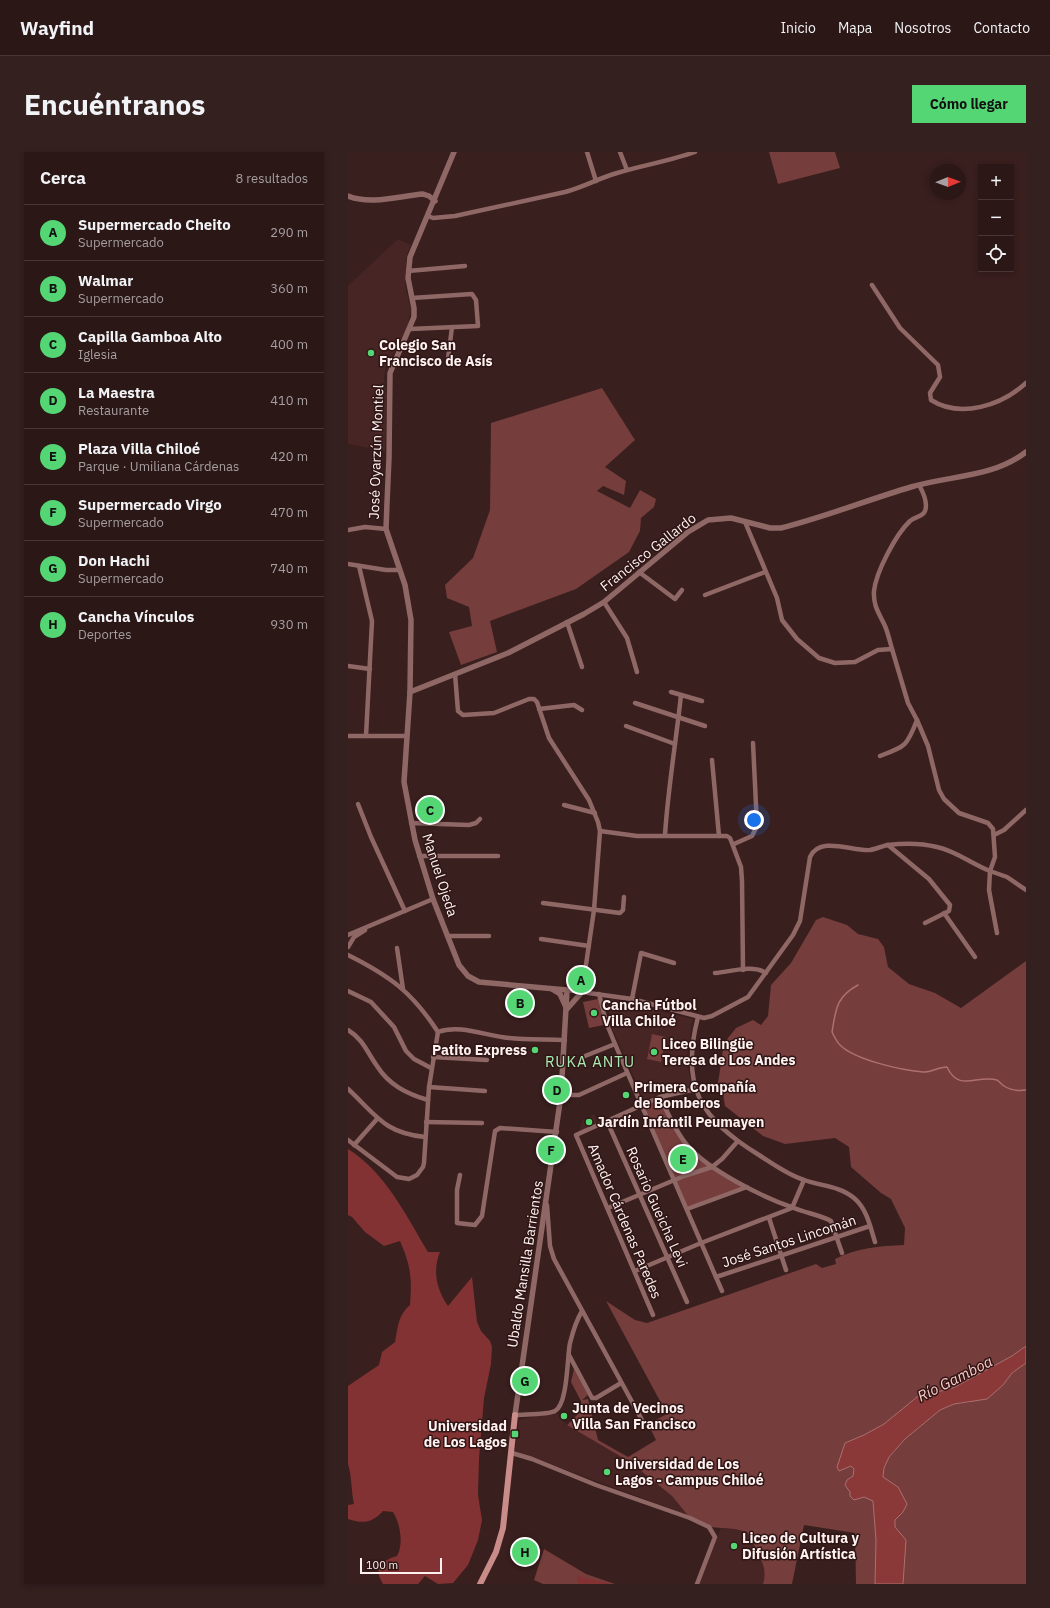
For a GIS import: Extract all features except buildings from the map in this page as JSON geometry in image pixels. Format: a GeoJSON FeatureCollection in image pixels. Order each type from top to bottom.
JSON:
{"type":"FeatureCollection","features":[{"type":"Feature","properties":{"kind":"main road","name":"Ubaldo Mansilla Barrientos"},"geometry":{"type":"LineString","coordinates":[[480,1584],[496,1552],[502,1533],[515,1415]]}},
{"type":"Feature","properties":{"kind":"street","name":"José Oyarzún Montiel"},"geometry":{"type":"LineString","coordinates":[[410,692],[410,608],[400,570],[386,529],[390,373],[410,329],[414,313],[408,271],[412,250],[428,216],[454,152]]}},
{"type":"Feature","properties":{"kind":"street"},"geometry":{"type":"LineString","coordinates":[[587,152],[596,181]]}},
{"type":"Feature","properties":{"kind":"street"},"geometry":{"type":"LineString","coordinates":[[620,152],[627,170]]}},
{"type":"Feature","properties":{"kind":"street"},"geometry":{"type":"LineString","coordinates":[[428,216],[432,218],[455,216],[582,188],[596,181],[627,170],[672,160],[695,152]]}},
{"type":"Feature","properties":{"kind":"street"},"geometry":{"type":"LineString","coordinates":[[348,196],[356,199],[381,200],[423,194],[430,196],[434,201]]}},
{"type":"Feature","properties":{"kind":"street"},"geometry":{"type":"LineString","coordinates":[[408,271],[465,266]]}},
{"type":"Feature","properties":{"kind":"street"},"geometry":{"type":"LineString","coordinates":[[872,285],[900,328],[938,365],[940,377],[930,393],[931,400],[955,408],[969,409],[994,403],[1016,392],[1026,383]]}},
{"type":"Feature","properties":{"kind":"street"},"geometry":{"type":"LineString","coordinates":[[410,329],[478,326],[476,300],[472,294],[412,298]]}},
{"type":"Feature","properties":{"kind":"street"},"geometry":{"type":"LineString","coordinates":[[448,359],[452,327]]}},
{"type":"Feature","properties":{"kind":"street","name":"Francisco Gallardo"},"geometry":{"type":"LineString","coordinates":[[410,692],[508,654],[604,602],[688,532],[708,520],[731,518],[781,528],[919,485],[989,472],[1014,461],[1026,452]]}},
{"type":"Feature","properties":{"kind":"street"},"geometry":{"type":"LineString","coordinates":[[919,485],[924,496],[926,510],[923,515],[911,520],[890,551],[874,587],[874,606],[885,626],[904,691],[928,746],[939,790],[944,799],[959,813],[991,825],[994,835],[995,857],[990,871],[989,890],[997,933]]}},
{"type":"Feature","properties":{"kind":"street"},"geometry":{"type":"LineString","coordinates":[[745,522],[777,598],[782,620],[797,639],[819,658],[835,663],[855,662],[878,650],[892,649]]}},
{"type":"Feature","properties":{"kind":"street"},"geometry":{"type":"LineString","coordinates":[[348,530],[365,527],[386,529]]}},
{"type":"Feature","properties":{"kind":"street"},"geometry":{"type":"LineString","coordinates":[[348,564],[386,570],[400,570]]}},
{"type":"Feature","properties":{"kind":"street"},"geometry":{"type":"LineString","coordinates":[[359,566],[372,621],[366,736]]}},
{"type":"Feature","properties":{"kind":"street"},"geometry":{"type":"LineString","coordinates":[[639,572],[675,599],[682,590]]}},
{"type":"Feature","properties":{"kind":"street"},"geometry":{"type":"LineString","coordinates":[[705,595],[765,572]]}},
{"type":"Feature","properties":{"kind":"street"},"geometry":{"type":"LineString","coordinates":[[604,602],[627,638],[637,672]]}},
{"type":"Feature","properties":{"kind":"street"},"geometry":{"type":"LineString","coordinates":[[567,622],[582,667]]}},
{"type":"Feature","properties":{"kind":"street"},"geometry":{"type":"LineString","coordinates":[[348,666],[370,669]]}},
{"type":"Feature","properties":{"kind":"street"},"geometry":{"type":"LineString","coordinates":[[455,674],[459,714],[494,713],[529,699],[534,699],[537,702],[549,738],[595,813],[600,832],[594,910],[582,992],[567,1009],[560,994],[550,988]]}},
{"type":"Feature","properties":{"kind":"street","name":"Manuel Ojeda"},"geometry":{"type":"LineString","coordinates":[[410,692],[404,782],[419,856],[433,899],[459,965],[464,972],[475,980],[485,983],[567,990]]}},
{"type":"Feature","properties":{"kind":"street"},"geometry":{"type":"LineString","coordinates":[[670,692],[702,701]]}},
{"type":"Feature","properties":{"kind":"street"},"geometry":{"type":"LineString","coordinates":[[665,835],[668,790],[681,695]]}},
{"type":"Feature","properties":{"kind":"street"},"geometry":{"type":"LineString","coordinates":[[635,702],[705,726]]}},
{"type":"Feature","properties":{"kind":"street"},"geometry":{"type":"LineString","coordinates":[[539,709],[574,705],[582,710]]}},
{"type":"Feature","properties":{"kind":"street"},"geometry":{"type":"LineString","coordinates":[[880,756],[905,746],[910,739],[917,720]]}},
{"type":"Feature","properties":{"kind":"street"},"geometry":{"type":"LineString","coordinates":[[626,726],[675,744]]}},
{"type":"Feature","properties":{"kind":"street"},"geometry":{"type":"LineString","coordinates":[[348,736],[406,736]]}},
{"type":"Feature","properties":{"kind":"street"},"geometry":{"type":"LineString","coordinates":[[734,844],[752,836],[757,826],[753,743]]}},
{"type":"Feature","properties":{"kind":"street"},"geometry":{"type":"LineString","coordinates":[[712,760],[718,836]]}},
{"type":"Feature","properties":{"kind":"street"},"geometry":{"type":"LineString","coordinates":[[358,804],[371,837],[405,911]]}},
{"type":"Feature","properties":{"kind":"street"},"geometry":{"type":"LineString","coordinates":[[564,805],[595,813]]}},
{"type":"Feature","properties":{"kind":"street"},"geometry":{"type":"LineString","coordinates":[[994,835],[1004,830],[1026,810]]}},
{"type":"Feature","properties":{"kind":"street"},"geometry":{"type":"LineString","coordinates":[[412,823],[469,825],[476,823],[480,819]]}},
{"type":"Feature","properties":{"kind":"street"},"geometry":{"type":"LineString","coordinates":[[600,832],[637,836],[665,835],[729,837],[734,844],[741,867],[743,970]]}},
{"type":"Feature","properties":{"kind":"street"},"geometry":{"type":"LineString","coordinates":[[567,990],[632,998],[698,1017],[708,1018],[748,997],[793,935],[800,921],[812,852],[817,849],[830,846],[870,850],[888,845],[914,844],[938,847],[974,865],[1007,877],[1026,890]]}},
{"type":"Feature","properties":{"kind":"street"},"geometry":{"type":"LineString","coordinates":[[888,845],[929,879],[947,899],[951,909],[925,923]]}},
{"type":"Feature","properties":{"kind":"street"},"geometry":{"type":"LineString","coordinates":[[419,856],[498,856]]}},
{"type":"Feature","properties":{"kind":"street"},"geometry":{"type":"LineString","coordinates":[[543,903],[620,913],[623,910],[624,897]]}},
{"type":"Feature","properties":{"kind":"street"},"geometry":{"type":"LineString","coordinates":[[348,935],[433,899]]}},
{"type":"Feature","properties":{"kind":"street"},"geometry":{"type":"LineString","coordinates":[[944,913],[975,957]]}},
{"type":"Feature","properties":{"kind":"street"},"geometry":{"type":"LineString","coordinates":[[348,947],[354,937],[373,924]]}},
{"type":"Feature","properties":{"kind":"street"},"geometry":{"type":"LineString","coordinates":[[447,936],[489,936]]}},
{"type":"Feature","properties":{"kind":"street"},"geometry":{"type":"LineString","coordinates":[[541,939],[589,946]]}},
{"type":"Feature","properties":{"kind":"street"},"geometry":{"type":"LineString","coordinates":[[397,948],[403,989]]}},
{"type":"Feature","properties":{"kind":"street"},"geometry":{"type":"LineString","coordinates":[[632,998],[641,953],[674,963]]}},
{"type":"Feature","properties":{"kind":"street"},"geometry":{"type":"LineString","coordinates":[[348,955],[371,966],[403,989],[422,1009],[438,1032],[431,1068],[424,1162],[421,1171],[413,1178],[401,1178],[348,1140]]}},
{"type":"Feature","properties":{"kind":"street"},"geometry":{"type":"LineString","coordinates":[[715,973],[759,970],[766,973]]}},
{"type":"Feature","properties":{"kind":"street","name":"Ubaldo Mansilla Barrientos"},"geometry":{"type":"LineString","coordinates":[[515,1415],[534,1278],[547,1204],[557,1132],[565,1040],[567,990]]}},
{"type":"Feature","properties":{"kind":"street"},"geometry":{"type":"LineString","coordinates":[[348,991],[371,1002],[394,1027],[406,1051],[414,1059],[431,1068]]}},
{"type":"Feature","properties":{"kind":"street"},"geometry":{"type":"LineString","coordinates":[[599,994],[606,1022],[627,1073],[722,1291]]}},
{"type":"Feature","properties":{"kind":"street"},"geometry":{"type":"LineString","coordinates":[[698,1017],[691,1044],[690,1059],[696,1089],[711,1118],[737,1142],[804,1180],[849,1194],[861,1206],[870,1226],[874,1242]]}},
{"type":"Feature","properties":{"kind":"street"},"geometry":{"type":"LineString","coordinates":[[438,1032],[447,1030],[465,1030],[511,1038],[565,1040]]}},
{"type":"Feature","properties":{"kind":"street"},"geometry":{"type":"LineString","coordinates":[[349,1033],[364,1044],[377,1067],[391,1082],[404,1092],[428,1100]]}},
{"type":"Feature","properties":{"kind":"street"},"geometry":{"type":"LineString","coordinates":[[584,1056],[615,1044]]}},
{"type":"Feature","properties":{"kind":"street"},"geometry":{"type":"LineString","coordinates":[[433,1057],[487,1060]]}},
{"type":"Feature","properties":{"kind":"street"},"geometry":{"type":"LineString","coordinates":[[561,1095],[579,1095],[627,1073]]}},
{"type":"Feature","properties":{"kind":"street"},"geometry":{"type":"LineString","coordinates":[[429,1087],[485,1091]]}},
{"type":"Feature","properties":{"kind":"street"},"geometry":{"type":"LineString","coordinates":[[348,1089],[377,1118],[403,1134],[425,1137]]}},
{"type":"Feature","properties":{"kind":"street"},"geometry":{"type":"LineString","coordinates":[[607,1121],[660,1097],[696,1089]]}},
{"type":"Feature","properties":{"kind":"street"},"geometry":{"type":"LineString","coordinates":[[660,1097],[681,1137],[690,1149],[712,1167],[747,1187],[792,1208],[831,1221],[842,1253]]}},
{"type":"Feature","properties":{"kind":"street"},"geometry":{"type":"LineString","coordinates":[[354,1145],[377,1118]]}},
{"type":"Feature","properties":{"kind":"street","name":"Amador Cárdenas Paredes"},"geometry":{"type":"LineString","coordinates":[[607,1121],[576,1135],[653,1315]]}},
{"type":"Feature","properties":{"kind":"street","name":"Rosario Gueicha Levi"},"geometry":{"type":"LineString","coordinates":[[607,1121],[686,1302]]}},
{"type":"Feature","properties":{"kind":"street"},"geometry":{"type":"LineString","coordinates":[[426,1122],[482,1123]]}},
{"type":"Feature","properties":{"kind":"street"},"geometry":{"type":"LineString","coordinates":[[460,1175],[457,1190],[457,1223],[475,1224],[482,1216],[495,1131],[500,1128],[557,1132]]}},
{"type":"Feature","properties":{"kind":"street"},"geometry":{"type":"LineString","coordinates":[[608,1208],[674,1180],[712,1167],[722,1159],[737,1142]]}},
{"type":"Feature","properties":{"kind":"street"},"geometry":{"type":"LineString","coordinates":[[635,1271],[701,1243],[792,1208],[804,1180]]}},
{"type":"Feature","properties":{"kind":"street"},"geometry":{"type":"LineString","coordinates":[[687,1209],[747,1187]]}},
{"type":"Feature","properties":{"kind":"street"},"geometry":{"type":"LineString","coordinates":[[547,1204],[552,1253],[642,1420]]}},
{"type":"Feature","properties":{"kind":"street"},"geometry":{"type":"LineString","coordinates":[[769,1218],[786,1270]]}},
{"type":"Feature","properties":{"kind":"street","name":"José Santos Lincomán"},"geometry":{"type":"LineString","coordinates":[[716,1277],[781,1254],[870,1226]]}},
{"type":"Feature","properties":{"kind":"street"},"geometry":{"type":"LineString","coordinates":[[515,1415],[553,1411],[560,1406],[563,1397],[574,1327],[582,1311]]}},
{"type":"Feature","properties":{"kind":"street"},"geometry":{"type":"LineString","coordinates":[[569,1354],[589,1395],[592,1398],[596,1398],[621,1383]]}},
{"type":"Feature","properties":{"kind":"street"},"geometry":{"type":"LineString","coordinates":[[512,1453],[532,1458],[596,1485],[690,1518],[709,1527],[715,1537],[697,1584]]}},
{"type":"Feature","properties":{"kind":"shaded area"},"geometry":{"type":"Polygon","coordinates":[[[769,152],[835,152],[840,168],[778,184],[769,152]]]}},
{"type":"Feature","properties":{"kind":"shaded area","name":"Colegio San Francisco de Asís"},"geometry":{"type":"Polygon","coordinates":[[[398,239],[411,245],[407,254],[405,276],[406,291],[411,309],[407,328],[386,367],[384,378],[387,397],[385,451],[348,444],[348,286],[398,239]]]}},
{"type":"Feature","properties":{"kind":"shaded area"},"geometry":{"type":"Polygon","coordinates":[[[602,388],[635,440],[605,467],[626,481],[624,495],[603,486],[597,491],[630,508],[640,490],[656,499],[654,507],[641,518],[640,531],[629,552],[576,589],[490,621],[497,652],[461,665],[449,632],[472,626],[469,607],[447,598],[445,585],[473,558],[490,510],[491,423],[602,388]]]}},
{"type":"Feature","properties":{"kind":"shaded area"},"geometry":{"type":"Polygon","coordinates":[[[823,917],[847,925],[858,934],[878,939],[884,947],[888,967],[909,984],[935,993],[961,1008],[1026,961],[1026,1346],[1012,1356],[953,1388],[917,1397],[884,1424],[845,1443],[839,1471],[851,1466],[854,1469],[853,1477],[847,1480],[845,1485],[873,1500],[875,1519],[898,1487],[883,1477],[884,1468],[889,1457],[905,1439],[940,1410],[954,1404],[970,1402],[1003,1385],[1012,1373],[1026,1363],[1026,1584],[856,1584],[855,1533],[804,1525],[792,1584],[763,1584],[763,1564],[747,1532],[735,1529],[709,1527],[690,1518],[672,1496],[630,1462],[567,1425],[581,1411],[581,1401],[571,1382],[574,1369],[588,1395],[582,1400],[588,1399],[598,1440],[628,1457],[656,1440],[648,1424],[667,1414],[606,1301],[635,1320],[647,1323],[816,1264],[822,1268],[836,1264],[835,1259],[852,1252],[877,1247],[904,1245],[905,1228],[891,1199],[881,1193],[851,1167],[849,1147],[835,1138],[785,1144],[763,1136],[725,1106],[723,1094],[718,1083],[724,1043],[736,1028],[753,1020],[761,1025],[768,1016],[771,985],[791,963],[816,920],[823,917]]]}},
{"type":"Feature","properties":{"kind":"shaded area","name":"Cancha Fútbol Villa Chiloé"},"geometry":{"type":"Polygon","coordinates":[[[598,999],[604,1025],[589,1028],[583,1002],[598,999]]]}},
{"type":"Feature","properties":{"kind":"shaded area","name":"Liceo Bilingüe Teresa de Los Andes"},"geometry":{"type":"Polygon","coordinates":[[[611,999],[693,1019],[687,1064],[692,1087],[664,1092],[644,1100],[611,1026],[607,1001],[611,999]]]}},
{"type":"Feature","properties":{"kind":"shaded area"},"geometry":{"type":"Polygon","coordinates":[[[652,1034],[666,1037],[661,1062],[647,1059],[652,1034]]]}},
{"type":"Feature","properties":{"kind":"shaded area"},"geometry":{"type":"Polygon","coordinates":[[[659,1098],[691,1151],[746,1186],[687,1209],[643,1106],[659,1098]]]}},
{"type":"Feature","properties":{"kind":"shaded area","name":"Jardín Infantil Peumayen"},"geometry":{"type":"Polygon","coordinates":[[[594,1114],[598,1124],[579,1132],[582,1121],[594,1114]]]}},
{"type":"Feature","properties":{"kind":"shaded area"},"geometry":{"type":"Polygon","coordinates":[[[348,1149],[373,1170],[384,1182],[403,1209],[428,1252],[440,1252],[436,1266],[437,1280],[441,1293],[448,1306],[472,1277],[477,1322],[481,1331],[490,1341],[492,1347],[491,1364],[484,1398],[479,1459],[478,1495],[482,1520],[478,1540],[468,1565],[453,1583],[438,1584],[425,1576],[418,1584],[383,1584],[379,1574],[380,1566],[387,1560],[397,1556],[401,1540],[398,1522],[393,1512],[383,1511],[375,1518],[363,1522],[348,1519],[348,1505],[354,1504],[348,1464],[348,1386],[379,1365],[382,1352],[395,1342],[401,1317],[410,1305],[411,1287],[409,1265],[400,1241],[384,1246],[365,1232],[352,1217],[348,1215],[348,1149]]]}},
{"type":"Feature","properties":{"kind":"shaded area"},"geometry":{"type":"Polygon","coordinates":[[[1026,1346],[1026,1363],[1012,1373],[1003,1385],[987,1399],[954,1404],[940,1410],[905,1439],[889,1457],[884,1468],[883,1477],[898,1487],[907,1504],[903,1512],[895,1520],[895,1527],[906,1540],[903,1584],[875,1584],[876,1540],[873,1501],[864,1497],[854,1500],[850,1496],[850,1492],[845,1485],[847,1480],[853,1476],[854,1469],[851,1466],[839,1471],[837,1467],[845,1443],[884,1424],[917,1397],[953,1388],[1012,1356],[1026,1346]]]}},
{"type":"Feature","properties":{"kind":"shaded area","name":"Universidad de Los Lagos - Campus Chiloé"},"geometry":{"type":"Polygon","coordinates":[[[556,1412],[567,1425],[630,1462],[672,1496],[688,1515],[515,1451],[519,1420],[556,1412]]]}},
{"type":"Feature","properties":{"kind":"shaded area","name":"Liceo de Cultura y Difusión Artística"},"geometry":{"type":"Polygon","coordinates":[[[721,1528],[747,1532],[762,1560],[765,1578],[763,1584],[699,1584],[721,1528]]]}},
{"type":"Feature","properties":{"kind":"shaded area"},"geometry":{"type":"Polygon","coordinates":[[[516,1539],[541,1550],[535,1564],[510,1554],[516,1539]]]}},
{"type":"Feature","properties":{"kind":"shaded area"},"geometry":{"type":"Polygon","coordinates":[[[544,1549],[586,1574],[615,1584],[543,1584],[534,1580],[544,1549]]]}},
{"type":"Feature","properties":{"kind":"shaded area"},"geometry":{"type":"Polygon","coordinates":[[[577,1576],[612,1584],[578,1584],[577,1576]]]}},
{"type":"Feature","properties":{"kind":"waterway"},"geometry":{"type":"LineString","coordinates":[[858,985],[845,994],[841,999],[836,1010],[833,1024],[832,1032],[834,1037],[837,1042],[847,1050],[867,1060],[891,1067],[926,1072],[947,1067],[952,1075],[963,1081],[990,1079],[997,1080],[1009,1088],[1026,1090]]}},
{"type":"Feature","properties":{"kind":"place","name":"Colegio San Francisco de Asís"},"geometry":{"type":"Point","coordinates":[371,353]}},
{"type":"Feature","properties":{"kind":"place","name":"Capilla Gamboa Alto"},"geometry":{"type":"Point","coordinates":[430,810]}},
{"type":"Feature","properties":{"kind":"place","name":"Supermercado Cheito"},"geometry":{"type":"Point","coordinates":[581,980]}},
{"type":"Feature","properties":{"kind":"place","name":"Walmar"},"geometry":{"type":"Point","coordinates":[520,1003]}},
{"type":"Feature","properties":{"kind":"place","name":"Cancha Fútbol Villa Chiloé"},"geometry":{"type":"Point","coordinates":[594,1013]}},
{"type":"Feature","properties":{"kind":"place","name":"Patito Express"},"geometry":{"type":"Point","coordinates":[535,1050]}},
{"type":"Feature","properties":{"kind":"place","name":"Liceo Bilingüe Teresa de Los Andes"},"geometry":{"type":"Point","coordinates":[654,1052]}},
{"type":"Feature","properties":{"kind":"place","name":"La Maestra"},"geometry":{"type":"Point","coordinates":[557,1090]}},
{"type":"Feature","properties":{"kind":"place","name":"Primera Compañía de Bomberos"},"geometry":{"type":"Point","coordinates":[626,1095]}},
{"type":"Feature","properties":{"kind":"place","name":"Jardín Infantil Peumayen"},"geometry":{"type":"Point","coordinates":[589,1122]}},
{"type":"Feature","properties":{"kind":"place","name":"Supermercado Virgo"},"geometry":{"type":"Point","coordinates":[551,1150]}},
{"type":"Feature","properties":{"kind":"place","name":"Plaza Villa Chiloé"},"geometry":{"type":"Point","coordinates":[683,1159]}},
{"type":"Feature","properties":{"kind":"place","name":"Don Hachi"},"geometry":{"type":"Point","coordinates":[525,1381]}},
{"type":"Feature","properties":{"kind":"place","name":"Junta de Vecinos Villa San Francisco"},"geometry":{"type":"Point","coordinates":[564,1416]}},
{"type":"Feature","properties":{"kind":"place","name":"Universidad de Los Lagos"},"geometry":{"type":"Point","coordinates":[515,1434]}},
{"type":"Feature","properties":{"kind":"place","name":"Universidad de Los Lagos - Campus Chiloé"},"geometry":{"type":"Point","coordinates":[607,1472]}},
{"type":"Feature","properties":{"kind":"place","name":"Liceo de Cultura y Difusión Artística"},"geometry":{"type":"Point","coordinates":[734,1546]}},
{"type":"Feature","properties":{"kind":"place","name":"Cancha Vínculos"},"geometry":{"type":"Point","coordinates":[525,1552]}},
{"type":"Feature","properties":{"kind":"district","name":"RUKA ANTU"},"geometry":{"type":"Point","coordinates":[590,1062]}},
{"type":"Feature","properties":{"kind":"water label","name":"Río Gamboa"},"geometry":{"type":"Point","coordinates":[955,1379]}}]}
